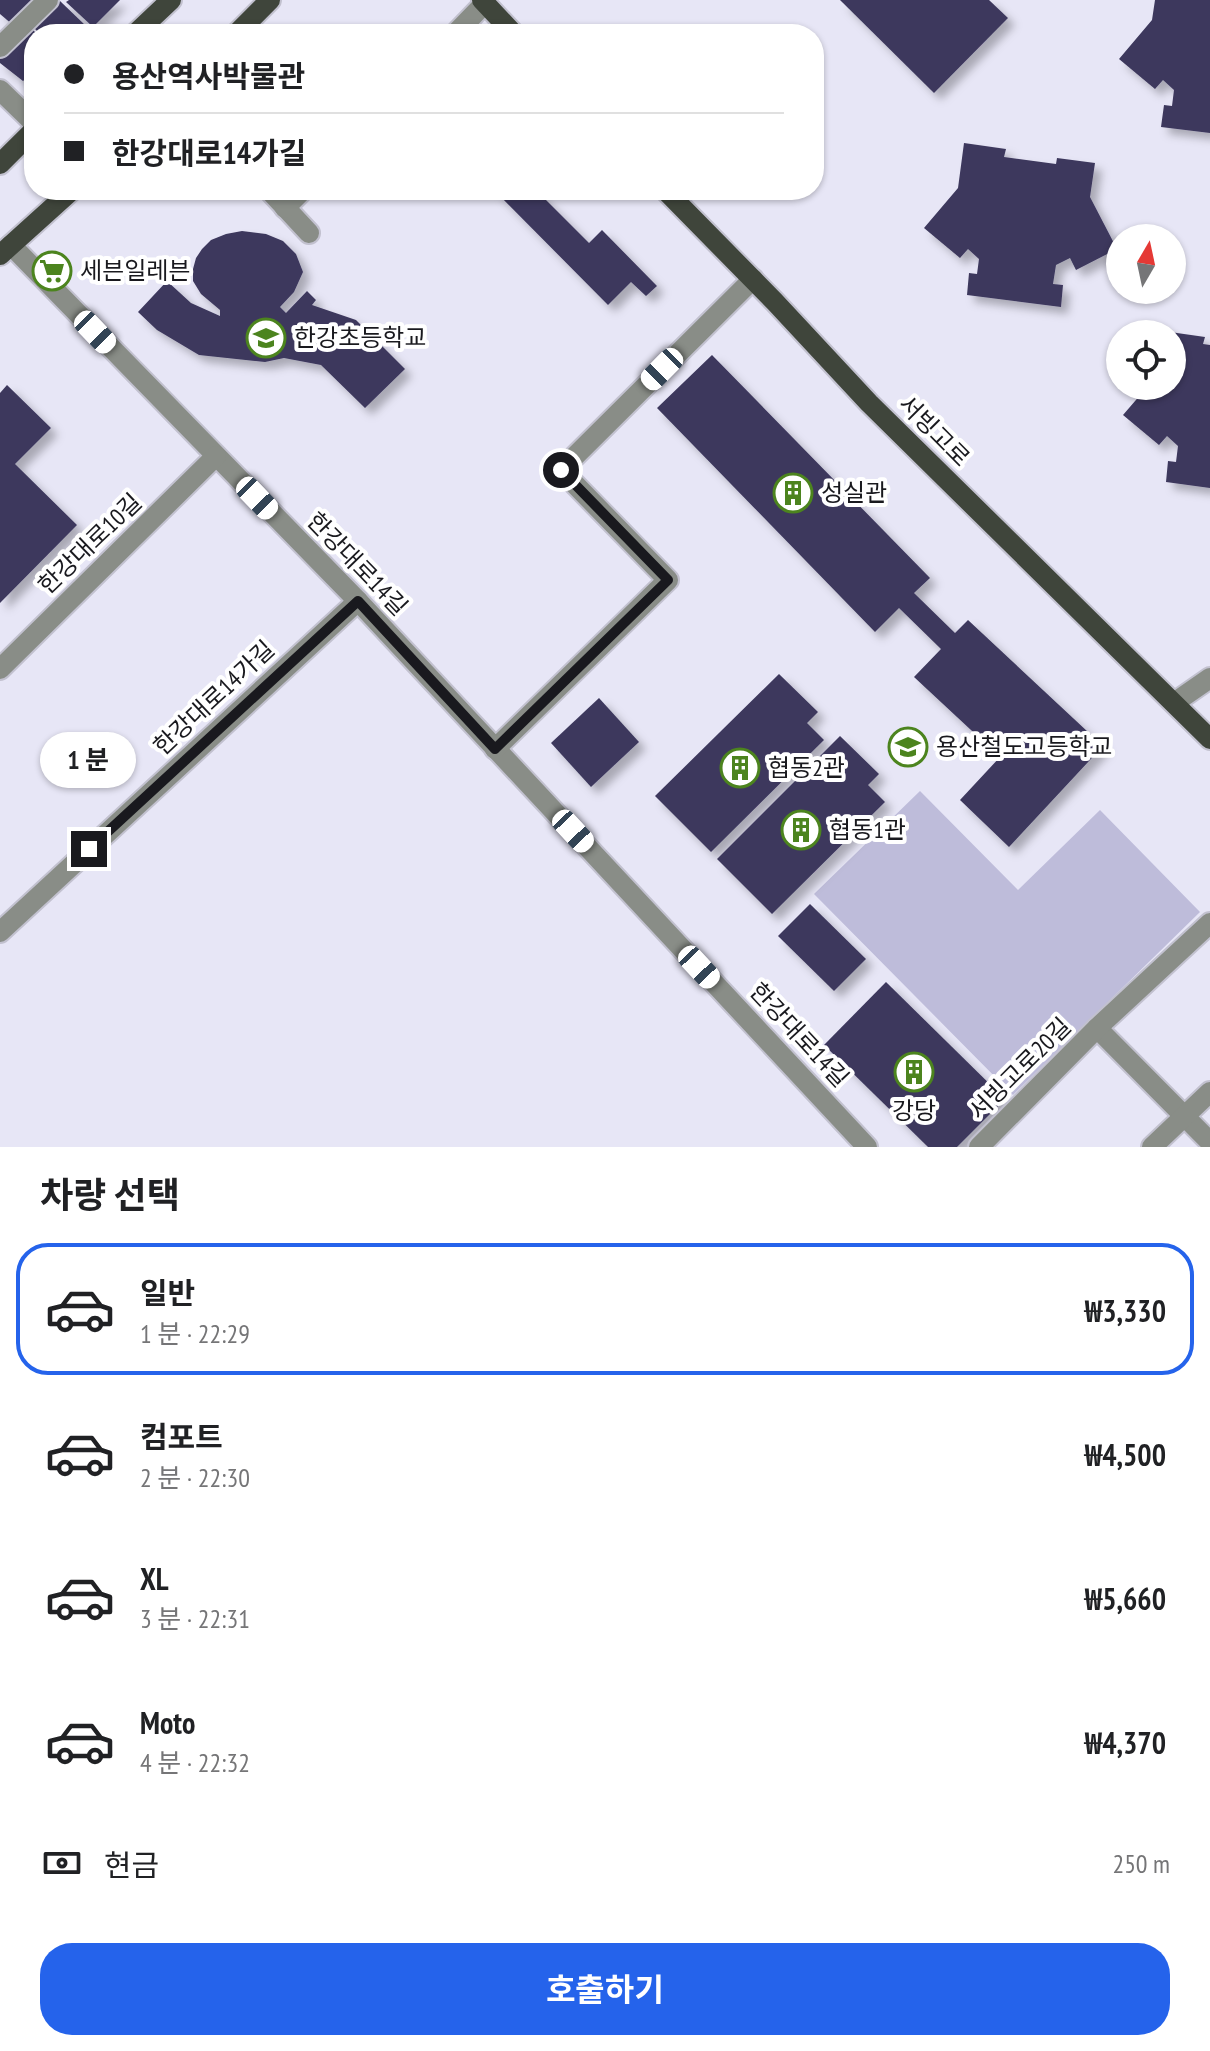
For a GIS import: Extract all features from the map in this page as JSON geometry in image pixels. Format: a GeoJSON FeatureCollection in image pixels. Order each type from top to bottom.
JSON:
{"type":"FeatureCollection","features":[{"type":"Feature","properties":{"kind":"main road"},"geometry":{"type":"LineString","coordinates":[[146,24],[171,0]]}},
{"type":"Feature","properties":{"kind":"main road"},"geometry":{"type":"LineString","coordinates":[[246,24],[270,0]]}},
{"type":"Feature","properties":{"kind":"main road"},"geometry":{"type":"LineString","coordinates":[[483,2],[504,24]]}},
{"type":"Feature","properties":{"kind":"main road"},"geometry":{"type":"LineString","coordinates":[[0,164],[24,140]]}},
{"type":"Feature","properties":{"kind":"main road"},"geometry":{"type":"LineString","coordinates":[[5,250],[61,200]]}},
{"type":"Feature","properties":{"kind":"main road","name":"서빙고로"},"geometry":{"type":"LineString","coordinates":[[675,200],[869,403],[1210,739]]}},
{"type":"Feature","properties":{"kind":"street"},"geometry":{"type":"LineString","coordinates":[[0,47],[48,0]]}},
{"type":"Feature","properties":{"kind":"street"},"geometry":{"type":"LineString","coordinates":[[464,24],[483,2]]}},
{"type":"Feature","properties":{"kind":"street"},"geometry":{"type":"LineString","coordinates":[[0,90],[24,113]]}},
{"type":"Feature","properties":{"kind":"street"},"geometry":{"type":"LineString","coordinates":[[278,200],[309,233]]}},
{"type":"Feature","properties":{"kind":"street"},"geometry":{"type":"LineString","coordinates":[[285,208],[293,200]]}},
{"type":"Feature","properties":{"kind":"street","name":"한강대로14길"},"geometry":{"type":"LineString","coordinates":[[5,250],[216,456],[358,601],[867,1147]]}},
{"type":"Feature","properties":{"kind":"street"},"geometry":{"type":"LineString","coordinates":[[495,749],[668,580],[561,470],[753,279]]}},
{"type":"Feature","properties":{"kind":"street","name":"한강대로10길"},"geometry":{"type":"LineString","coordinates":[[0,669],[216,456]]}},
{"type":"Feature","properties":{"kind":"street","name":"한강대로14가길"},"geometry":{"type":"LineString","coordinates":[[0,932],[358,601]]}},
{"type":"Feature","properties":{"kind":"street"},"geometry":{"type":"LineString","coordinates":[[1174,703],[1210,678]]}},
{"type":"Feature","properties":{"kind":"street","name":"서빙고로20길"},"geometry":{"type":"LineString","coordinates":[[979,1147],[1097,1028],[1210,923]]}},
{"type":"Feature","properties":{"kind":"street","name":"서빙고로20길"},"geometry":{"type":"LineString","coordinates":[[1097,1028],[1210,1142]]}},
{"type":"Feature","properties":{"kind":"street"},"geometry":{"type":"LineString","coordinates":[[1152,1147],[1210,1092]]}},
{"type":"Feature","properties":{"kind":"shaded area"},"geometry":{"type":"Polygon","coordinates":[[[920,791],[1018,890],[1100,810],[1200,912],[1013,1095],[814,894],[920,791]]]}},
{"type":"Feature","properties":{"kind":"building"},"geometry":{"type":"Polygon","coordinates":[[[0,0],[38,0],[13,25],[0,14],[0,0]]]}},
{"type":"Feature","properties":{"kind":"building"},"geometry":{"type":"Polygon","coordinates":[[[120,0],[96,24],[90,24],[66,2],[120,0]]]}},
{"type":"Feature","properties":{"kind":"building"},"geometry":{"type":"Polygon","coordinates":[[[840,0],[989,0],[1008,18],[934,93],[840,0]]]}},
{"type":"Feature","properties":{"kind":"building"},"geometry":{"type":"Polygon","coordinates":[[[1155,0],[1210,0],[1210,133],[1161,127],[1164,105],[1172,106],[1174,90],[1163,80],[1155,89],[1119,59],[1152,20],[1155,0]]]}},
{"type":"Feature","properties":{"kind":"building"},"geometry":{"type":"Polygon","coordinates":[[[60,1],[84,24],[38,24],[60,1]]]}},
{"type":"Feature","properties":{"kind":"building"},"geometry":{"type":"Polygon","coordinates":[[[24,29],[24,80],[0,63],[0,54],[24,29]]]}},
{"type":"Feature","properties":{"kind":"building"},"geometry":{"type":"Polygon","coordinates":[[[964,143],[1006,149],[1004,157],[1056,164],[1057,158],[1095,163],[1090,197],[1106,228],[1106,255],[1076,270],[1070,258],[1056,265],[1053,284],[1063,285],[1061,307],[967,295],[969,273],[977,274],[979,259],[968,249],[960,258],[924,228],[958,188],[964,143]]]}},
{"type":"Feature","properties":{"kind":"building"},"geometry":{"type":"Polygon","coordinates":[[[504,200],[546,200],[589,243],[602,230],[657,286],[646,296],[631,282],[608,305],[504,200]]]}},
{"type":"Feature","properties":{"kind":"building"},"geometry":{"type":"Polygon","coordinates":[[[242,231],[266,234],[283,241],[296,254],[303,272],[294,292],[280,307],[286,313],[307,291],[316,300],[312,305],[356,320],[405,369],[365,408],[321,365],[284,358],[265,362],[199,355],[157,330],[138,312],[167,281],[191,303],[220,316],[220,310],[201,294],[193,281],[193,269],[196,258],[211,240],[242,231]]]}},
{"type":"Feature","properties":{"kind":"building"},"geometry":{"type":"Polygon","coordinates":[[[1186,334],[1205,337],[1203,344],[1210,345],[1210,488],[1166,482],[1168,461],[1176,462],[1178,446],[1167,436],[1159,445],[1123,415],[1136,400],[1186,400],[1186,334]]]}},
{"type":"Feature","properties":{"kind":"building"},"geometry":{"type":"Polygon","coordinates":[[[712,355],[930,578],[914,593],[955,633],[968,620],[1103,746],[1009,847],[960,800],[1000,757],[914,677],[941,649],[899,608],[875,632],[657,408],[712,355]]]}},
{"type":"Feature","properties":{"kind":"building"},"geometry":{"type":"Polygon","coordinates":[[[7,385],[51,428],[15,464],[77,525],[0,603],[0,393],[7,385]]]}},
{"type":"Feature","properties":{"kind":"building","name":"협동2관"},"geometry":{"type":"Polygon","coordinates":[[[779,674],[818,712],[807,723],[824,740],[711,852],[655,796],[779,674]]]}},
{"type":"Feature","properties":{"kind":"building"},"geometry":{"type":"Polygon","coordinates":[[[599,698],[639,742],[591,787],[551,743],[599,698]]]}},
{"type":"Feature","properties":{"kind":"building","name":"협동1관"},"geometry":{"type":"Polygon","coordinates":[[[840,736],[879,774],[868,785],[885,802],[772,914],[717,859],[840,736]]]}},
{"type":"Feature","properties":{"kind":"building"},"geometry":{"type":"Polygon","coordinates":[[[810,904],[866,959],[834,991],[778,936],[810,904]]]}},
{"type":"Feature","properties":{"kind":"building","name":"강당"},"geometry":{"type":"Polygon","coordinates":[[[886,982],[1005,1099],[957,1147],[928,1147],[824,1045],[886,982]]]}},
{"type":"Feature","properties":{"kind":"place","name":"세븐일레븐"},"geometry":{"type":"Point","coordinates":[52,271]}},
{"type":"Feature","properties":{"kind":"place","name":"한강초등학교"},"geometry":{"type":"Point","coordinates":[266,338]}},
{"type":"Feature","properties":{"kind":"place","name":"성실관"},"geometry":{"type":"Point","coordinates":[793,493]}},
{"type":"Feature","properties":{"kind":"place","name":"용산철도고등학교"},"geometry":{"type":"Point","coordinates":[908,747]}},
{"type":"Feature","properties":{"kind":"place","name":"협동2관"},"geometry":{"type":"Point","coordinates":[740,768]}},
{"type":"Feature","properties":{"kind":"place","name":"협동1관"},"geometry":{"type":"Point","coordinates":[801,830]}},
{"type":"Feature","properties":{"kind":"place","name":"강당"},"geometry":{"type":"Point","coordinates":[914,1072]}},
{"type":"Feature","properties":{"kind":"route"},"geometry":{"type":"LineString","coordinates":[[89,849],[358,601],[495,749],[668,580],[561,470]]}}]}
